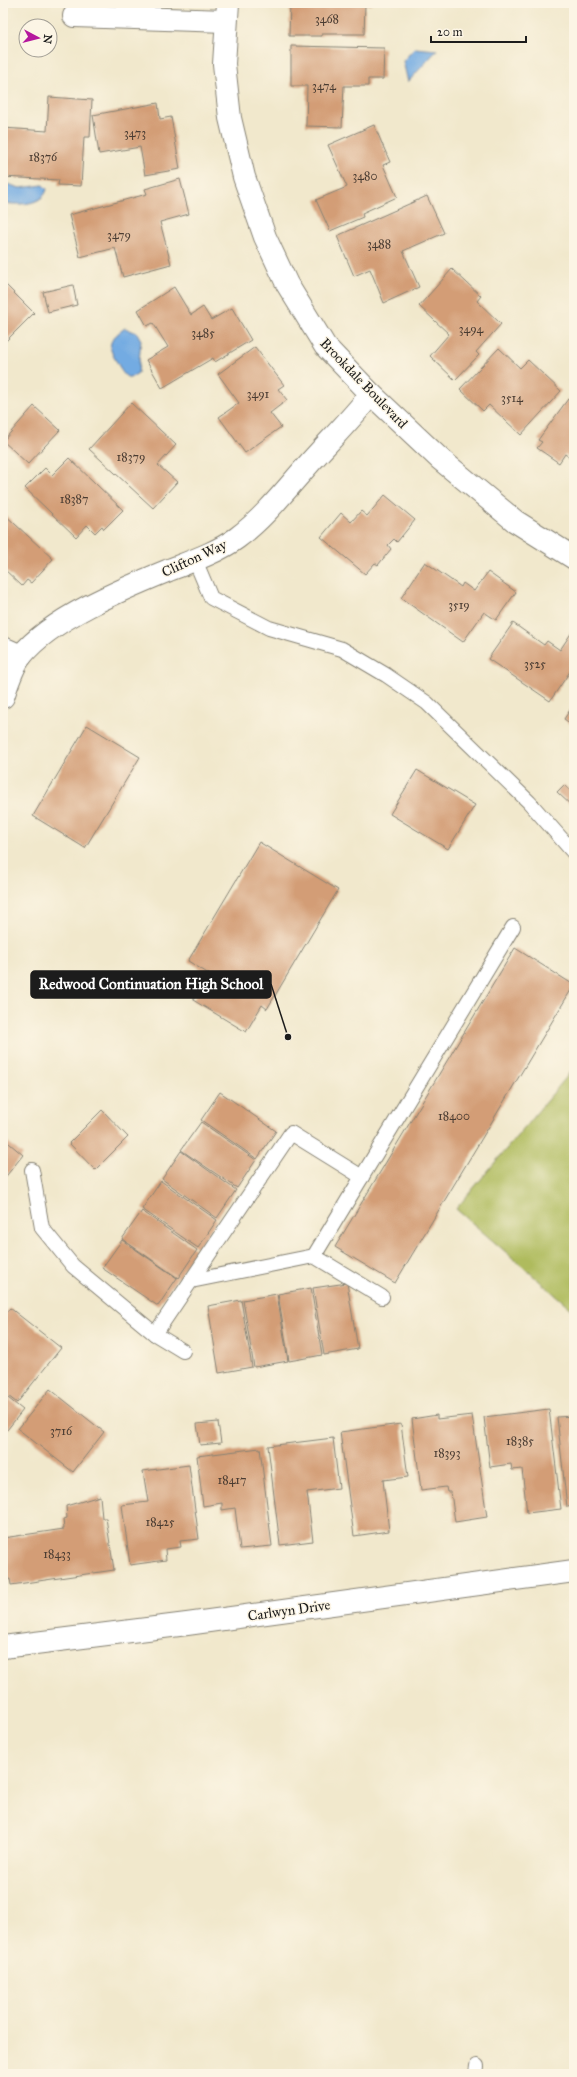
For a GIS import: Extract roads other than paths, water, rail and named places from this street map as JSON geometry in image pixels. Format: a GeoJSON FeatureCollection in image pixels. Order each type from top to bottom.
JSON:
{"type":"FeatureCollection","features":[{"type":"Feature","properties":{"kind":"street"},"geometry":{"type":"LineString","coordinates":[[74,16],[227,12]]}},
{"type":"Feature","properties":{"kind":"street","name":"Brookdale Boulevard"},"geometry":{"type":"LineString","coordinates":[[227,12],[224,64],[230,118],[244,177],[265,236],[288,284],[324,346],[371,394],[440,459],[515,521],[574,558]]}},
{"type":"Feature","properties":{"kind":"street","name":"Clifton Way"},"geometry":{"type":"LineString","coordinates":[[3,697],[12,652],[90,605],[195,560],[237,538],[258,519],[355,414],[371,394]]}},
{"type":"Feature","properties":{"kind":"street","name":"Carlwyn Drive"},"geometry":{"type":"LineString","coordinates":[[3,1647],[195,1623],[574,1571]]}},
{"type":"Feature","properties":{"kind":"lane"},"geometry":{"type":"LineString","coordinates":[[195,560],[211,598],[269,628],[342,649],[386,675],[427,703],[529,802],[574,853]]}},
{"type":"Feature","properties":{"kind":"lane"},"geometry":{"type":"LineString","coordinates":[[314,1256],[513,927]]}},
{"type":"Feature","properties":{"kind":"lane"},"geometry":{"type":"LineString","coordinates":[[155,1334],[291,1133],[362,1177]]}},
{"type":"Feature","properties":{"kind":"lane"},"geometry":{"type":"LineString","coordinates":[[32,1170],[42,1228],[73,1266],[155,1334],[183,1351]]}},
{"type":"Feature","properties":{"kind":"lane"},"geometry":{"type":"LineString","coordinates":[[190,1281],[314,1256],[382,1297]]}},
{"type":"Feature","properties":{"kind":"water"},"geometry":{"type":"Polygon","coordinates":[[[415,48],[437,50],[408,82],[403,61],[415,48]]]}},
{"type":"Feature","properties":{"kind":"water"},"geometry":{"type":"Polygon","coordinates":[[[7,184],[20,188],[43,185],[47,189],[45,195],[40,199],[29,203],[3,203],[3,185],[7,184]]]}},
{"type":"Feature","properties":{"kind":"water"},"geometry":{"type":"Polygon","coordinates":[[[125,328],[137,333],[141,340],[138,373],[130,378],[122,372],[114,358],[111,348],[112,340],[125,328]]]}},
{"type":"Feature","properties":{"kind":"place","name":"Redwood Continuation High School"},"geometry":{"type":"Point","coordinates":[288,1037]}}]}
